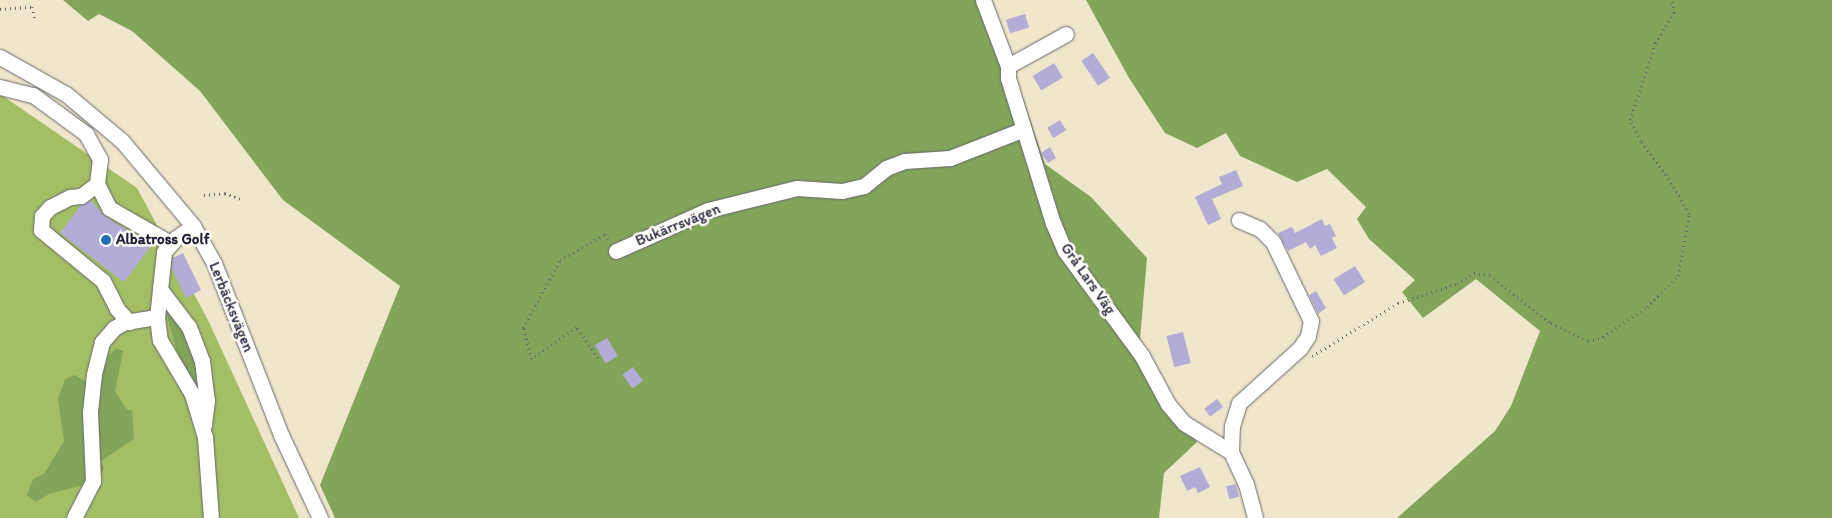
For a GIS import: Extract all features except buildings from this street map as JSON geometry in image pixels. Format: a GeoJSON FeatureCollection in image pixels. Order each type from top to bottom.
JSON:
{"type":"FeatureCollection","features":[{"type":"Feature","properties":{"kind":"street","name":"Grå Lars Väg"},"geometry":{"type":"LineString","coordinates":[[983,0],[1008,66],[1008,78],[1053,223],[1066,252],[1142,356],[1168,404],[1184,423],[1231,452]]}},
{"type":"Feature","properties":{"kind":"street"},"geometry":{"type":"LineString","coordinates":[[1008,66],[1066,34]]}},
{"type":"Feature","properties":{"kind":"street","name":"Lerbäcksvägen"},"geometry":{"type":"LineString","coordinates":[[0,57],[66,94],[122,141],[194,226],[214,262],[281,435],[320,518]]}},
{"type":"Feature","properties":{"kind":"street"},"geometry":{"type":"LineString","coordinates":[[0,87],[33,95],[86,134],[100,159],[97,184],[110,208],[170,243]]}},
{"type":"Feature","properties":{"kind":"street","name":"Bukärrsvägen"},"geometry":{"type":"LineString","coordinates":[[616,250],[708,210],[797,188],[842,191],[864,186],[886,168],[904,160],[950,158],[1024,129]]}},
{"type":"Feature","properties":{"kind":"street"},"geometry":{"type":"LineString","coordinates":[[97,184],[81,196],[70,198],[50,207],[42,216],[41,230],[103,281],[117,309],[129,322]]}},
{"type":"Feature","properties":{"kind":"street"},"geometry":{"type":"LineString","coordinates":[[1239,220],[1260,229],[1273,242],[1311,321],[1308,336],[1300,348],[1239,403],[1232,426],[1231,452],[1246,484],[1254,518]]}},
{"type":"Feature","properties":{"kind":"street"},"geometry":{"type":"LineString","coordinates":[[194,226],[170,243],[164,252],[157,317],[160,340],[192,394],[204,433],[210,468],[212,518]]}},
{"type":"Feature","properties":{"kind":"street"},"geometry":{"type":"LineString","coordinates":[[160,289],[188,327],[202,361],[207,400],[204,433]]}},
{"type":"Feature","properties":{"kind":"street"},"geometry":{"type":"LineString","coordinates":[[74,518],[93,481],[90,412],[98,354],[108,333],[129,322],[157,317]]}},
{"type":"Feature","properties":{"kind":"path"},"geometry":{"type":"LineString","coordinates":[[1310,358],[1398,303],[1457,284],[1474,273],[1490,275],[1551,323],[1588,341],[1603,336],[1647,307],[1678,276],[1690,214],[1666,174],[1641,141],[1630,120],[1655,43],[1674,13],[1671,0]]}},
{"type":"Feature","properties":{"kind":"path"},"geometry":{"type":"LineString","coordinates":[[0,9],[32,7],[35,18]]}},
{"type":"Feature","properties":{"kind":"path"},"geometry":{"type":"LineString","coordinates":[[204,195],[234,194],[242,200]]}},
{"type":"Feature","properties":{"kind":"path"},"geometry":{"type":"LineString","coordinates":[[598,358],[577,328],[531,360],[523,328],[560,260],[605,234],[616,250]]}},
{"type":"Feature","properties":{"kind":"green space"},"geometry":{"type":"Polygon","coordinates":[[[63,0],[990,0],[1045,164],[1091,197],[1147,258],[1140,339],[1197,442],[1164,473],[1159,518],[335,518],[320,485],[400,286],[283,200],[200,91],[132,31],[99,14],[88,21],[63,0]]]}},
{"type":"Feature","properties":{"kind":"green space"},"geometry":{"type":"Polygon","coordinates":[[[1086,0],[1832,0],[1832,518],[1397,518],[1495,431],[1511,406],[1540,331],[1476,279],[1423,318],[1402,292],[1415,280],[1369,239],[1357,219],[1366,207],[1327,169],[1297,182],[1240,156],[1226,133],[1197,148],[1165,133],[1129,78],[1086,0]]]}},
{"type":"Feature","properties":{"kind":"green space"},"geometry":{"type":"Polygon","coordinates":[[[0,94],[137,188],[208,320],[299,518],[0,518],[0,94]]]}},
{"type":"Feature","properties":{"kind":"green space"},"geometry":{"type":"Polygon","coordinates":[[[170,306],[194,346],[203,388],[194,397],[184,396],[178,356],[165,309],[170,306]]]}},
{"type":"Feature","properties":{"kind":"green space"},"geometry":{"type":"Polygon","coordinates":[[[116,348],[123,351],[115,391],[127,410],[132,410],[134,439],[101,461],[104,468],[99,481],[49,494],[36,502],[27,495],[33,479],[44,474],[64,441],[58,399],[65,379],[75,375],[96,388],[109,355],[116,348]]]}},
{"type":"Feature","properties":{"kind":"place","name":"Albatross Golf"},"geometry":{"type":"Point","coordinates":[106,240]}}]}
